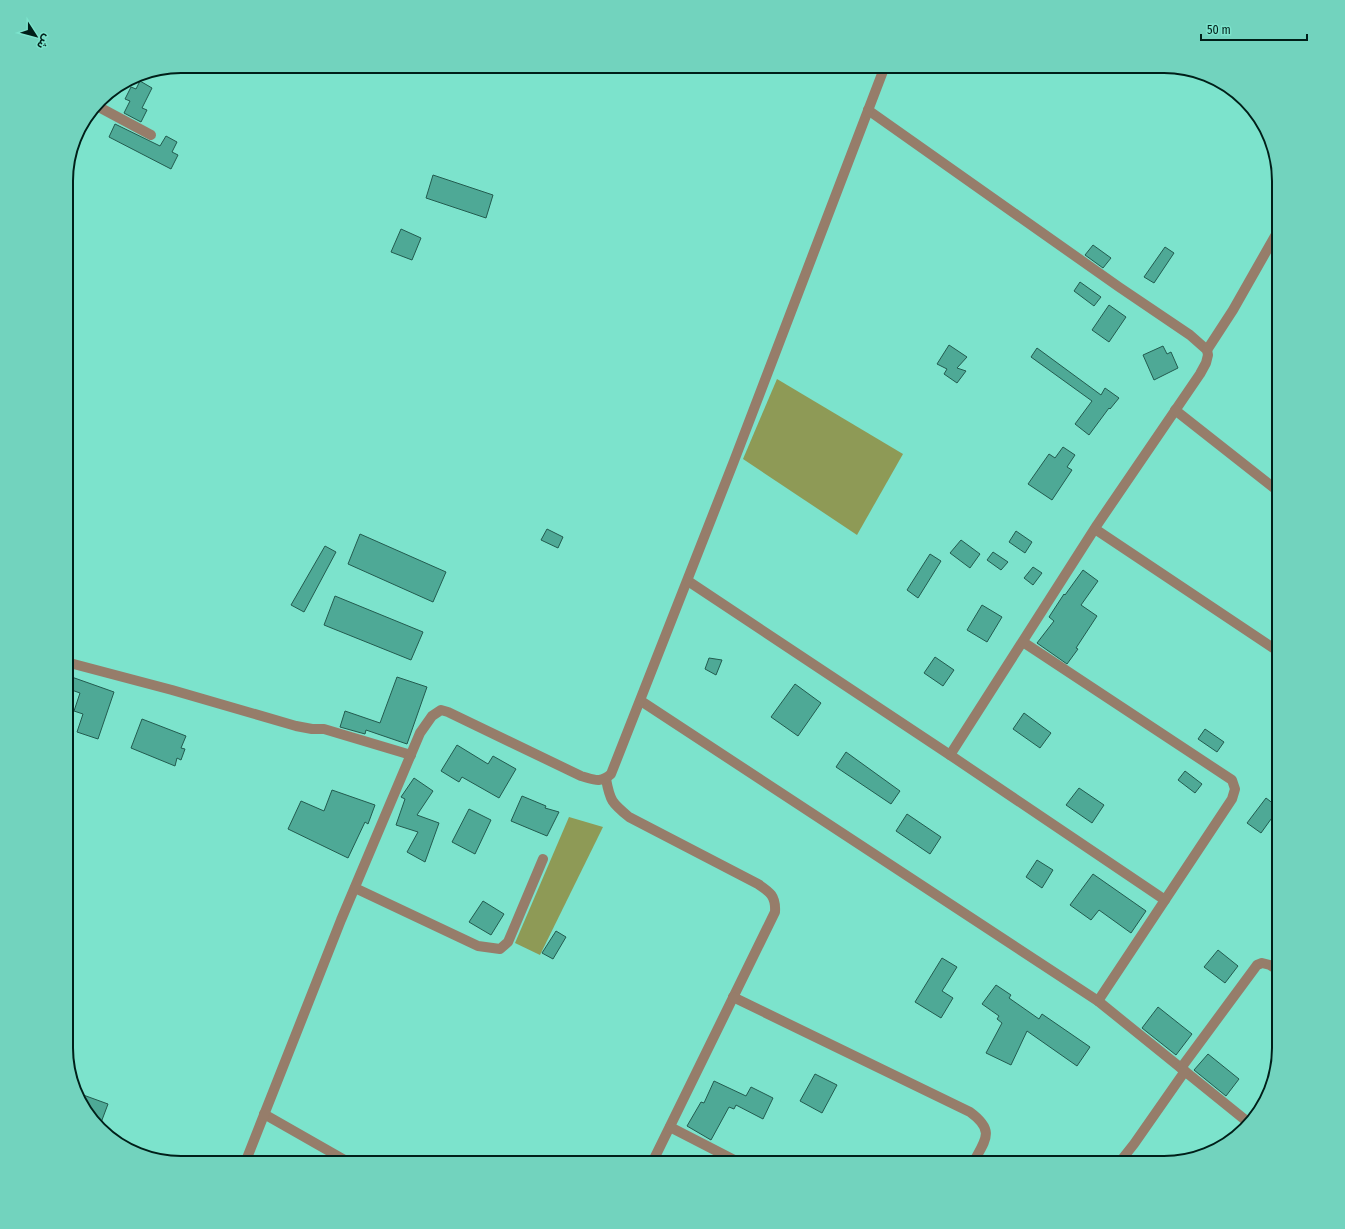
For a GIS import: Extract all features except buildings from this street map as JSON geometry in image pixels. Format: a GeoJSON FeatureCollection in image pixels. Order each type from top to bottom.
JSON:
{"type":"FeatureCollection","features":[{"type":"Feature","properties":{"kind":"street"},"geometry":{"type":"LineString","coordinates":[[248,1156],[355,888],[420,733],[432,716],[441,710],[458,716],[581,776],[598,781],[606,779],[611,774],[641,701],[805,279],[882,73]]}},
{"type":"Feature","properties":{"kind":"street"},"geometry":{"type":"LineString","coordinates":[[102,108],[151,135]]}},
{"type":"Feature","properties":{"kind":"street"},"geometry":{"type":"LineString","coordinates":[[868,110],[1119,287],[1190,335],[1207,350],[1208,356],[1206,363],[1094,529],[1024,642],[950,755]]}},
{"type":"Feature","properties":{"kind":"street"},"geometry":{"type":"LineString","coordinates":[[1207,350],[1233,310],[1272,241]]}},
{"type":"Feature","properties":{"kind":"street"},"geometry":{"type":"LineString","coordinates":[[1175,410],[1272,486]]}},
{"type":"Feature","properties":{"kind":"street"},"geometry":{"type":"LineString","coordinates":[[1094,529],[1272,647]]}},
{"type":"Feature","properties":{"kind":"street"},"geometry":{"type":"LineString","coordinates":[[688,581],[950,755],[1164,900]]}},
{"type":"Feature","properties":{"kind":"street"},"geometry":{"type":"LineString","coordinates":[[1024,642],[1232,780],[1235,789],[1232,799],[1098,1001]]}},
{"type":"Feature","properties":{"kind":"street"},"geometry":{"type":"LineString","coordinates":[[73,664],[172,690],[296,726],[312,729],[324,729],[411,755]]}},
{"type":"Feature","properties":{"kind":"street"},"geometry":{"type":"LineString","coordinates":[[641,701],[1098,1001],[1245,1119]]}},
{"type":"Feature","properties":{"kind":"street"},"geometry":{"type":"LineString","coordinates":[[606,779],[609,797],[616,807],[629,817],[752,880],[767,890],[776,903],[775,912],[656,1156]]}},
{"type":"Feature","properties":{"kind":"street"},"geometry":{"type":"LineString","coordinates":[[355,888],[478,946],[500,950],[508,942],[543,859]]}},
{"type":"Feature","properties":{"kind":"street"},"geometry":{"type":"LineString","coordinates":[[1125,1156],[1257,965],[1262,962],[1272,967]]}},
{"type":"Feature","properties":{"kind":"street"},"geometry":{"type":"LineString","coordinates":[[733,997],[970,1112],[982,1122],[987,1130],[986,1136],[976,1156]]}},
{"type":"Feature","properties":{"kind":"street"},"geometry":{"type":"LineString","coordinates":[[264,1114],[338,1156]]}},
{"type":"Feature","properties":{"kind":"street"},"geometry":{"type":"LineString","coordinates":[[670,1127],[726,1156]]}},
{"type":"Feature","properties":{"kind":"green space"},"geometry":{"type":"Polygon","coordinates":[[[777,379],[903,454],[857,535],[743,459],[777,379]]]}},
{"type":"Feature","properties":{"kind":"green space"},"geometry":{"type":"Polygon","coordinates":[[[569,817],[603,827],[540,955],[515,943],[569,817]]]}}]}
